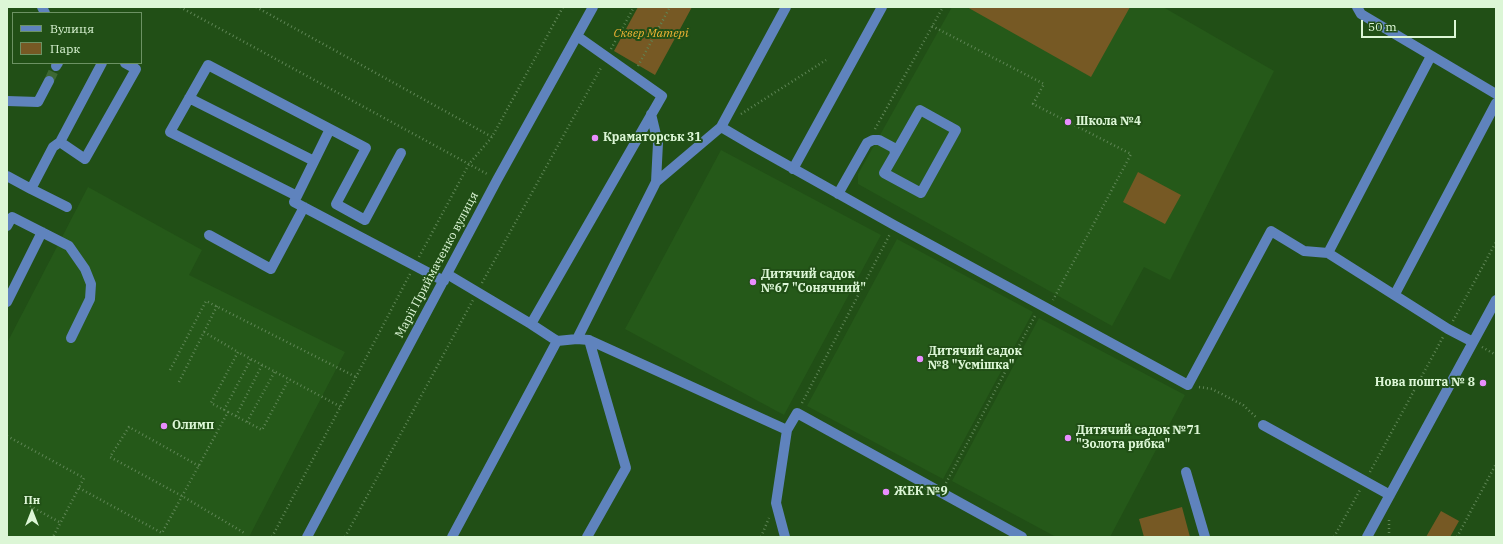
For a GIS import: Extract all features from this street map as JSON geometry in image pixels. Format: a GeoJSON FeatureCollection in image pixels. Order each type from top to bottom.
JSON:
{"type":"FeatureCollection","features":[{"type":"Feature","properties":{"kind":"street","name":"Марії Приймаченко вулиця"},"geometry":{"type":"LineString","coordinates":[[307,537],[497,180],[593,7]]}},
{"type":"Feature","properties":{"kind":"street"},"geometry":{"type":"LineString","coordinates":[[577,339],[656,182],[720,127],[786,7]]}},
{"type":"Feature","properties":{"kind":"street"},"geometry":{"type":"LineString","coordinates":[[793,169],[882,7]]}},
{"type":"Feature","properties":{"kind":"street"},"geometry":{"type":"LineString","coordinates":[[1358,7],[1361,14],[1496,94]]}},
{"type":"Feature","properties":{"kind":"street"},"geometry":{"type":"LineString","coordinates":[[531,324],[662,96],[577,36]]}},
{"type":"Feature","properties":{"kind":"street"},"geometry":{"type":"LineString","coordinates":[[1328,253],[1430,56]]}},
{"type":"Feature","properties":{"kind":"street"},"geometry":{"type":"LineString","coordinates":[[31,189],[52,147],[60,142],[101,64]]}},
{"type":"Feature","properties":{"kind":"street"},"geometry":{"type":"LineString","coordinates":[[60,142],[85,159],[136,69],[127,64]]}},
{"type":"Feature","properties":{"kind":"street"},"geometry":{"type":"LineString","coordinates":[[297,196],[170,132],[208,65],[366,148],[336,204],[365,220],[401,153]]}},
{"type":"Feature","properties":{"kind":"street"},"geometry":{"type":"LineString","coordinates":[[7,101],[38,102],[49,81]]}},
{"type":"Feature","properties":{"kind":"street"},"geometry":{"type":"LineString","coordinates":[[190,98],[314,161]]}},
{"type":"Feature","properties":{"kind":"street"},"geometry":{"type":"LineString","coordinates":[[1395,294],[1496,103]]}},
{"type":"Feature","properties":{"kind":"street"},"geometry":{"type":"LineString","coordinates":[[920,110],[956,130],[920,194],[884,173],[896,149],[920,110]]}},
{"type":"Feature","properties":{"kind":"street"},"geometry":{"type":"LineString","coordinates":[[651,114],[658,143],[656,182]]}},
{"type":"Feature","properties":{"kind":"street"},"geometry":{"type":"LineString","coordinates":[[720,127],[894,225],[1188,385],[1271,230],[1304,251],[1328,253],[1395,294],[1448,329],[1473,342]]}},
{"type":"Feature","properties":{"kind":"street"},"geometry":{"type":"LineString","coordinates":[[330,129],[294,202],[415,266],[446,277],[477,292],[557,341],[577,339],[589,340],[787,430]]}},
{"type":"Feature","properties":{"kind":"street"},"geometry":{"type":"LineString","coordinates":[[838,194],[867,143],[873,140],[879,140],[896,149]]}},
{"type":"Feature","properties":{"kind":"street"},"geometry":{"type":"LineString","coordinates":[[7,176],[67,207]]}},
{"type":"Feature","properties":{"kind":"street"},"geometry":{"type":"LineString","coordinates":[[209,235],[272,269],[304,207]]}},
{"type":"Feature","properties":{"kind":"street"},"geometry":{"type":"LineString","coordinates":[[9,219],[42,232],[69,246],[85,269],[91,284],[90,299],[71,338]]}},
{"type":"Feature","properties":{"kind":"street"},"geometry":{"type":"LineString","coordinates":[[7,302],[42,232]]}},
{"type":"Feature","properties":{"kind":"street"},"geometry":{"type":"LineString","coordinates":[[1367,537],[1496,300]]}},
{"type":"Feature","properties":{"kind":"street"},"geometry":{"type":"LineString","coordinates":[[587,537],[626,468],[589,340]]}},
{"type":"Feature","properties":{"kind":"street"},"geometry":{"type":"LineString","coordinates":[[452,537],[557,341]]}},
{"type":"Feature","properties":{"kind":"street"},"geometry":{"type":"LineString","coordinates":[[785,537],[776,503],[787,430],[797,412],[1022,537]]}},
{"type":"Feature","properties":{"kind":"street"},"geometry":{"type":"LineString","coordinates":[[1263,424],[1364,482],[1390,495]]}},
{"type":"Feature","properties":{"kind":"street"},"geometry":{"type":"LineString","coordinates":[[1186,472],[1205,537]]}},
{"type":"Feature","properties":{"kind":"path"},"geometry":{"type":"LineString","coordinates":[[180,7],[497,180]]}},
{"type":"Feature","properties":{"kind":"path"},"geometry":{"type":"LineString","coordinates":[[256,7],[492,137]]}},
{"type":"Feature","properties":{"kind":"path"},"geometry":{"type":"LineString","coordinates":[[272,537],[469,164],[492,137],[563,7]]}},
{"type":"Feature","properties":{"kind":"path"},"geometry":{"type":"LineString","coordinates":[[345,537],[477,292],[634,7]]}},
{"type":"Feature","properties":{"kind":"path"},"geometry":{"type":"LineString","coordinates":[[633,75],[670,7]]}},
{"type":"Feature","properties":{"kind":"path"},"geometry":{"type":"LineString","coordinates":[[867,143],[943,7]]}},
{"type":"Feature","properties":{"kind":"path"},"geometry":{"type":"LineString","coordinates":[[932,26],[1044,84],[1033,104],[1131,154],[941,492]]}},
{"type":"Feature","properties":{"kind":"path"},"geometry":{"type":"LineString","coordinates":[[740,114],[826,60]]}},
{"type":"Feature","properties":{"kind":"path"},"geometry":{"type":"LineString","coordinates":[[797,412],[894,225]]}},
{"type":"Feature","properties":{"kind":"path"},"geometry":{"type":"LineString","coordinates":[[1334,537],[1496,242]]}},
{"type":"Feature","properties":{"kind":"path"},"geometry":{"type":"LineString","coordinates":[[170,370],[206,301],[356,376]]}},
{"type":"Feature","properties":{"kind":"path"},"geometry":{"type":"LineString","coordinates":[[180,382],[217,306]]}},
{"type":"Feature","properties":{"kind":"path"},"geometry":{"type":"LineString","coordinates":[[204,332],[274,372],[340,407]]}},
{"type":"Feature","properties":{"kind":"path"},"geometry":{"type":"LineString","coordinates":[[1473,342],[1496,354]]}},
{"type":"Feature","properties":{"kind":"path"},"geometry":{"type":"LineString","coordinates":[[238,352],[212,403],[224,410],[262,430],[289,379]]}},
{"type":"Feature","properties":{"kind":"path"},"geometry":{"type":"LineString","coordinates":[[224,410],[251,359]]}},
{"type":"Feature","properties":{"kind":"path"},"geometry":{"type":"LineString","coordinates":[[236,416],[262,365]]}},
{"type":"Feature","properties":{"kind":"path"},"geometry":{"type":"LineString","coordinates":[[247,422],[274,372]]}},
{"type":"Feature","properties":{"kind":"path"},"geometry":{"type":"LineString","coordinates":[[1188,385],[1212,389],[1243,405],[1263,424]]}},
{"type":"Feature","properties":{"kind":"path"},"geometry":{"type":"LineString","coordinates":[[79,488],[162,533],[228,412]]}},
{"type":"Feature","properties":{"kind":"path"},"geometry":{"type":"LineString","coordinates":[[199,466],[129,427],[110,457],[182,496],[246,534]]}},
{"type":"Feature","properties":{"kind":"path"},"geometry":{"type":"LineString","coordinates":[[7,436],[84,478],[53,537]]}},
{"type":"Feature","properties":{"kind":"path"},"geometry":{"type":"LineString","coordinates":[[1457,537],[1496,464]]}},
{"type":"Feature","properties":{"kind":"path"},"geometry":{"type":"LineString","coordinates":[[30,506],[61,523]]}},
{"type":"Feature","properties":{"kind":"shaded area","name":"Школа №4"},"geometry":{"type":"Polygon","coordinates":[[[952,7],[1163,7],[1274,71],[1170,280],[1144,267],[1112,326],[858,184],[858,174],[952,7]]]}},
{"type":"Feature","properties":{"kind":"shaded area","name":"Дитячий садок №67 \"Сонячний\""},"geometry":{"type":"Polygon","coordinates":[[[721,150],[881,235],[784,415],[625,329],[721,150]]]}},
{"type":"Feature","properties":{"kind":"shaded area"},"geometry":{"type":"Polygon","coordinates":[[[88,187],[202,250],[189,275],[345,352],[249,537],[7,537],[7,343],[88,187]]]}},
{"type":"Feature","properties":{"kind":"shaded area","name":"Дитячий садок №8 \"Усмішка\""},"geometry":{"type":"Polygon","coordinates":[[[897,239],[1033,312],[943,479],[807,406],[897,239]]]}},
{"type":"Feature","properties":{"kind":"shaded area","name":"Дитячий садок №71 \"Золота рибка\""},"geometry":{"type":"Polygon","coordinates":[[[1039,318],[1185,395],[1110,537],[1056,537],[952,481],[1039,318]]]}},
{"type":"Feature","properties":{"kind":"green space","name":"Сквер Матері"},"geometry":{"type":"Polygon","coordinates":[[[638,7],[692,7],[655,75],[614,51],[638,7]]]}},
{"type":"Feature","properties":{"kind":"green space"},"geometry":{"type":"Polygon","coordinates":[[[967,7],[1130,7],[1091,77],[967,7]]]}},
{"type":"Feature","properties":{"kind":"green space"},"geometry":{"type":"Polygon","coordinates":[[[1138,172],[1181,195],[1165,224],[1123,202],[1138,172]]]}},
{"type":"Feature","properties":{"kind":"green space"},"geometry":{"type":"Polygon","coordinates":[[[1182,507],[1190,537],[1144,537],[1139,519],[1182,507]]]}},
{"type":"Feature","properties":{"kind":"green space"},"geometry":{"type":"Polygon","coordinates":[[[1441,511],[1459,521],[1450,537],[1426,537],[1441,511]]]}},
{"type":"Feature","properties":{"kind":"tunnel"},"geometry":{"type":"LineString","coordinates":[[49,81],[56,66]]}},
{"type":"Feature","properties":{"kind":"place","name":"Школа №4"},"geometry":{"type":"Point","coordinates":[1068,122]}},
{"type":"Feature","properties":{"kind":"place","name":"Краматорськ 31"},"geometry":{"type":"Point","coordinates":[595,138]}},
{"type":"Feature","properties":{"kind":"place","name":"Дитячий садок №67 \"Сонячний\""},"geometry":{"type":"Point","coordinates":[753,282]}},
{"type":"Feature","properties":{"kind":"place","name":"Дитячий садок №8 \"Усмішка\""},"geometry":{"type":"Point","coordinates":[920,359]}},
{"type":"Feature","properties":{"kind":"place","name":"Нова пошта № 8"},"geometry":{"type":"Point","coordinates":[1483,383]}},
{"type":"Feature","properties":{"kind":"place","name":"Олимп"},"geometry":{"type":"Point","coordinates":[164,426]}},
{"type":"Feature","properties":{"kind":"place","name":"Дитячий садок №71 \"Золота рибка\""},"geometry":{"type":"Point","coordinates":[1068,438]}},
{"type":"Feature","properties":{"kind":"place","name":"ЖЕК №9"},"geometry":{"type":"Point","coordinates":[886,492]}}]}
